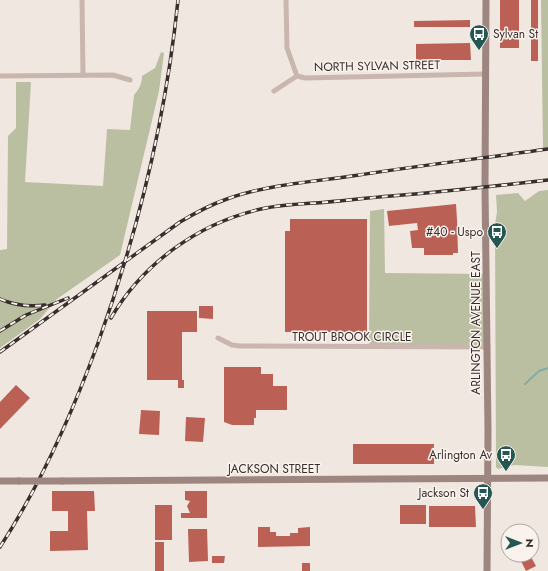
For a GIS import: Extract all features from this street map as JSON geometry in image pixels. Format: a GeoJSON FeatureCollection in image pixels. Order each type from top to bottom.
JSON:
{"type":"FeatureCollection","features":[{"type":"Feature","properties":{"kind":"street"},"geometry":{"type":"LineString","coordinates":[[82,0],[83,75]]}},
{"type":"Feature","properties":{"kind":"street"},"geometry":{"type":"LineString","coordinates":[[286,0],[287,48],[297,76]]}},
{"type":"Feature","properties":{"kind":"street","name":"ARLINGTON AVENUE EAST"},"geometry":{"type":"LineString","coordinates":[[486,0],[485,187],[488,347],[487,571]]}},
{"type":"Feature","properties":{"kind":"street","name":"NORTH SYLVAN STREET"},"geometry":{"type":"LineString","coordinates":[[274,91],[297,76],[305,78],[486,74]]}},
{"type":"Feature","properties":{"kind":"street"},"geometry":{"type":"LineString","coordinates":[[0,76],[113,75],[130,80]]}},
{"type":"Feature","properties":{"kind":"street","name":"TROUT BROOK CIRCLE"},"geometry":{"type":"LineString","coordinates":[[218,338],[232,345],[240,346],[488,347]]}},
{"type":"Feature","properties":{"kind":"street","name":"JACKSON STREET"},"geometry":{"type":"LineString","coordinates":[[0,481],[548,478]]}},
{"type":"Feature","properties":{"kind":"green space"},"geometry":{"type":"Polygon","coordinates":[[[541,0],[548,0],[548,149],[543,149],[541,0]]]}},
{"type":"Feature","properties":{"kind":"green space"},"geometry":{"type":"Polygon","coordinates":[[[161,52],[164,53],[159,91],[120,255],[57,299],[40,319],[0,348],[0,250],[7,249],[8,136],[16,128],[16,82],[31,82],[25,182],[103,186],[107,129],[130,130],[134,95],[140,86],[142,76],[155,68],[161,52]]]}},
{"type":"Feature","properties":{"kind":"green space"},"geometry":{"type":"Polygon","coordinates":[[[548,190],[548,467],[514,465],[498,469],[496,467],[496,195],[518,193],[525,201],[539,191],[548,190]]]}},
{"type":"Feature","properties":{"kind":"green space"},"geometry":{"type":"Polygon","coordinates":[[[384,209],[385,273],[487,274],[488,347],[369,347],[370,211],[384,209]]]}},
{"type":"Feature","properties":{"kind":"building"},"geometry":{"type":"Polygon","coordinates":[[[500,0],[519,0],[519,48],[500,48],[500,0]]]}},
{"type":"Feature","properties":{"kind":"building"},"geometry":{"type":"Polygon","coordinates":[[[531,0],[538,0],[538,61],[531,61],[531,0]]]}},
{"type":"Feature","properties":{"kind":"building"},"geometry":{"type":"Polygon","coordinates":[[[470,20],[470,27],[414,27],[414,21],[470,20]]]}},
{"type":"Feature","properties":{"kind":"building"},"geometry":{"type":"Polygon","coordinates":[[[470,43],[471,60],[416,60],[416,44],[470,43]]]}},
{"type":"Feature","properties":{"kind":"building"},"geometry":{"type":"Polygon","coordinates":[[[456,204],[458,253],[453,253],[453,255],[424,255],[424,248],[412,248],[410,231],[418,230],[417,223],[389,226],[387,211],[456,204]]]}},
{"type":"Feature","properties":{"kind":"building"},"geometry":{"type":"Polygon","coordinates":[[[290,219],[367,219],[367,332],[285,332],[285,231],[290,231],[290,219]]]}},
{"type":"Feature","properties":{"kind":"building"},"geometry":{"type":"Polygon","coordinates":[[[199,306],[213,306],[213,319],[199,318],[199,306]]]}},
{"type":"Feature","properties":{"kind":"building"},"geometry":{"type":"Polygon","coordinates":[[[147,311],[197,311],[197,332],[182,332],[182,380],[184,380],[184,388],[178,388],[178,380],[147,380],[147,311]]]}},
{"type":"Feature","properties":{"kind":"building"},"geometry":{"type":"Polygon","coordinates":[[[224,367],[261,367],[261,374],[273,374],[273,386],[287,386],[287,410],[256,410],[254,425],[232,425],[224,422],[224,367]]]}},
{"type":"Feature","properties":{"kind":"building"},"geometry":{"type":"Polygon","coordinates":[[[16,385],[30,398],[0,429],[0,402],[16,385]]]}},
{"type":"Feature","properties":{"kind":"building"},"geometry":{"type":"Polygon","coordinates":[[[141,410],[160,411],[159,435],[139,434],[141,410]]]}},
{"type":"Feature","properties":{"kind":"building"},"geometry":{"type":"Polygon","coordinates":[[[186,417],[205,418],[203,442],[185,441],[186,417]]]}},
{"type":"Feature","properties":{"kind":"building"},"geometry":{"type":"Polygon","coordinates":[[[353,444],[434,444],[434,464],[353,464],[353,444]]]}},
{"type":"Feature","properties":{"kind":"building"},"geometry":{"type":"Polygon","coordinates":[[[52,491],[94,491],[95,511],[87,511],[88,550],[50,551],[50,531],[68,531],[68,511],[52,511],[52,491]]]}},
{"type":"Feature","properties":{"kind":"building"},"geometry":{"type":"Polygon","coordinates":[[[185,491],[207,491],[207,518],[181,518],[181,513],[190,513],[187,506],[190,501],[185,500],[185,491]]]}},
{"type":"Feature","properties":{"kind":"building"},"geometry":{"type":"Polygon","coordinates":[[[155,505],[172,505],[172,540],[155,540],[155,505]]]}},
{"type":"Feature","properties":{"kind":"building"},"geometry":{"type":"Polygon","coordinates":[[[400,505],[426,505],[426,524],[400,524],[400,505]]]}},
{"type":"Feature","properties":{"kind":"building"},"geometry":{"type":"Polygon","coordinates":[[[429,506],[475,506],[476,527],[429,527],[429,506]]]}},
{"type":"Feature","properties":{"kind":"building"},"geometry":{"type":"Polygon","coordinates":[[[258,527],[270,527],[270,532],[276,532],[276,536],[290,536],[290,533],[298,533],[298,528],[310,527],[310,546],[258,547],[258,527]]]}},
{"type":"Feature","properties":{"kind":"building"},"geometry":{"type":"Polygon","coordinates":[[[188,529],[207,529],[208,561],[189,562],[188,529]]]}},
{"type":"Feature","properties":{"kind":"building"},"geometry":{"type":"Polygon","coordinates":[[[155,542],[164,542],[164,571],[155,571],[155,542]]]}},
{"type":"Feature","properties":{"kind":"building"},"geometry":{"type":"Polygon","coordinates":[[[212,556],[225,556],[224,563],[212,563],[212,556]]]}},
{"type":"Feature","properties":{"kind":"building"},"geometry":{"type":"Polygon","coordinates":[[[302,563],[310,563],[310,571],[302,571],[302,563]]]}},
{"type":"Feature","properties":{"kind":"building"},"geometry":{"type":"Polygon","coordinates":[[[522,563],[534,563],[536,566],[526,571],[522,563]]]}},
{"type":"Feature","properties":{"kind":"waterway"},"geometry":{"type":"LineString","coordinates":[[525,384],[539,371],[548,368]]}},
{"type":"Feature","properties":{"kind":"railway"},"geometry":{"type":"LineString","coordinates":[[0,547],[29,499],[55,448],[88,370],[126,259],[138,217],[158,131],[173,44],[178,0]]}},
{"type":"Feature","properties":{"kind":"railway"},"geometry":{"type":"LineString","coordinates":[[0,352],[180,222],[203,209],[227,199],[257,190],[288,184],[548,149]]}},
{"type":"Feature","properties":{"kind":"railway"},"geometry":{"type":"LineString","coordinates":[[111,318],[124,298],[156,263],[195,235],[238,215],[261,209],[282,206],[430,193],[548,180]]}},
{"type":"Feature","properties":{"kind":"railway"},"geometry":{"type":"LineString","coordinates":[[0,331],[26,315],[68,298]]}},
{"type":"Feature","properties":{"kind":"railway"},"geometry":{"type":"LineString","coordinates":[[0,299],[22,305],[45,305]]}},
{"type":"Feature","properties":{"kind":"place","name":"Sylvan St"},"geometry":{"type":"Point","coordinates":[479,51]}},
{"type":"Feature","properties":{"kind":"place","name":"#40 - Uspo"},"geometry":{"type":"Point","coordinates":[497,249]}},
{"type":"Feature","properties":{"kind":"place","name":"Arlington Av"},"geometry":{"type":"Point","coordinates":[506,472]}},
{"type":"Feature","properties":{"kind":"place","name":"Jackson St"},"geometry":{"type":"Point","coordinates":[483,510]}}]}
